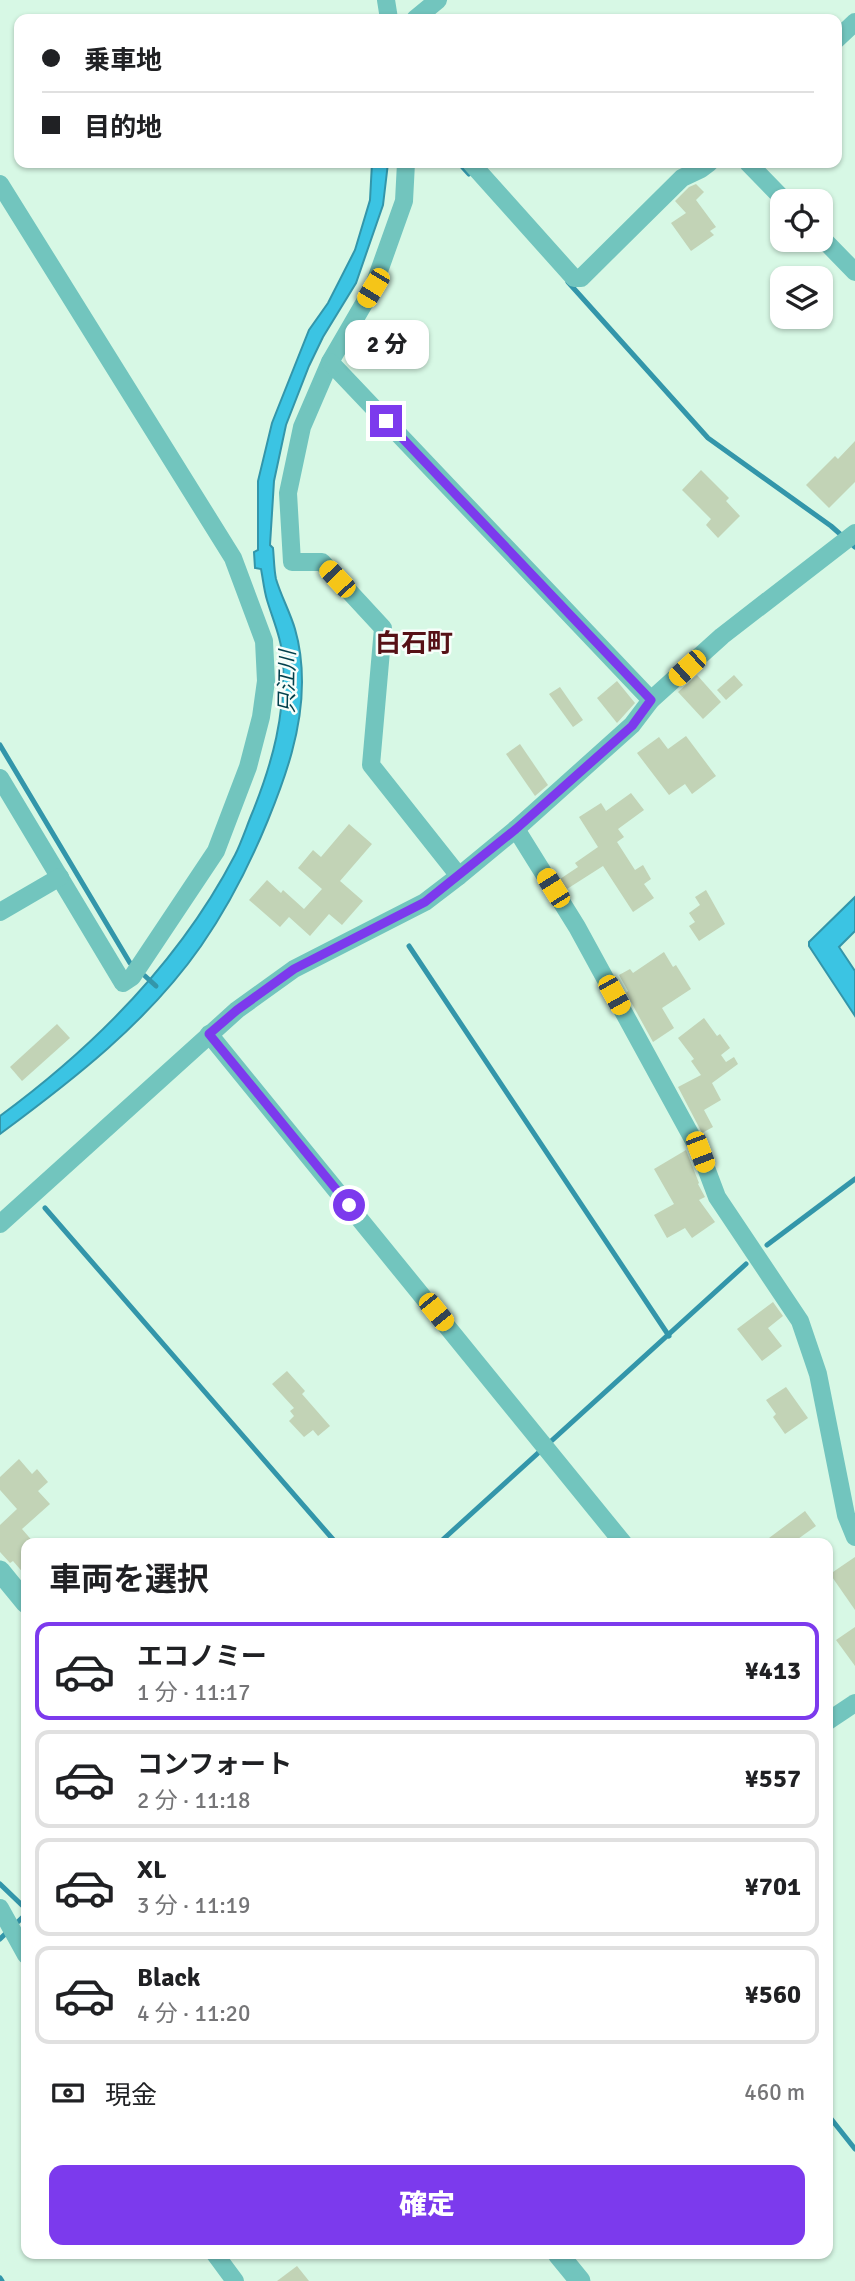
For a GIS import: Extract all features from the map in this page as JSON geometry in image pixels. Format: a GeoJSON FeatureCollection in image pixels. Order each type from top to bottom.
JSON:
{"type":"FeatureCollection","features":[{"type":"Feature","properties":{"kind":"street"},"geometry":{"type":"LineString","coordinates":[[421,14],[438,0]]}},
{"type":"Feature","properties":{"kind":"street"},"geometry":{"type":"LineString","coordinates":[[842,34],[855,22]]}},
{"type":"Feature","properties":{"kind":"street"},"geometry":{"type":"LineString","coordinates":[[406,168],[404,201],[373,288],[330,362],[302,427],[288,493],[292,562],[322,562],[383,628],[371,765],[459,876]]}},
{"type":"Feature","properties":{"kind":"street"},"geometry":{"type":"LineString","coordinates":[[475,168],[574,278],[581,278],[682,178],[702,168]]}},
{"type":"Feature","properties":{"kind":"street"},"geometry":{"type":"LineString","coordinates":[[753,168],[773,189]]}},
{"type":"Feature","properties":{"kind":"street"},"geometry":{"type":"LineString","coordinates":[[0,184],[233,558],[264,640],[266,681],[261,718],[248,767],[216,851],[132,977],[123,983],[0,778]]}},
{"type":"Feature","properties":{"kind":"street"},"geometry":{"type":"LineString","coordinates":[[833,249],[855,272]]}},
{"type":"Feature","properties":{"kind":"street"},"geometry":{"type":"LineString","coordinates":[[330,362],[651,700]]}},
{"type":"Feature","properties":{"kind":"street"},"geometry":{"type":"LineString","coordinates":[[0,1224],[237,1010],[294,969],[425,902],[459,876],[632,726],[651,700],[722,636],[849,537]]}},
{"type":"Feature","properties":{"kind":"street"},"geometry":{"type":"LineString","coordinates":[[516,829],[597,962],[700,1152],[717,1197],[800,1321],[818,1374],[846,1515],[855,1537]]}},
{"type":"Feature","properties":{"kind":"street"},"geometry":{"type":"LineString","coordinates":[[0,912],[60,877]]}},
{"type":"Feature","properties":{"kind":"street"},"geometry":{"type":"LineString","coordinates":[[209,1034],[619,1538]]}},
{"type":"Feature","properties":{"kind":"street"},"geometry":{"type":"LineString","coordinates":[[0,1571],[21,1597]]}},
{"type":"Feature","properties":{"kind":"street"},"geometry":{"type":"LineString","coordinates":[[833,1718],[855,1703]]}},
{"type":"Feature","properties":{"kind":"street"},"geometry":{"type":"LineString","coordinates":[[7,1921],[21,1946]]}},
{"type":"Feature","properties":{"kind":"street"},"geometry":{"type":"LineString","coordinates":[[219,2259],[235,2281]]}},
{"type":"Feature","properties":{"kind":"street"},"geometry":{"type":"LineString","coordinates":[[562,2259],[580,2281]]}},
{"type":"Feature","properties":{"kind":"water","name":"只江川"},"geometry":{"type":"Polygon","coordinates":[[[372,168],[387,168],[383,205],[356,283],[323,337],[309,366],[286,425],[274,481],[270,545],[273,548],[276,579],[297,635],[302,682],[296,735],[275,803],[254,853],[229,901],[180,974],[158,1000],[108,1048],[55,1093],[0,1134],[0,1116],[102,1031],[162,966],[213,894],[235,855],[253,811],[276,738],[283,681],[279,638],[261,569],[255,568],[254,552],[258,550],[258,481],[272,423],[309,330],[328,303],[355,250],[370,200],[372,168]]]}},
{"type":"Feature","properties":{"kind":"water"},"geometry":{"type":"Polygon","coordinates":[[[855,897],[855,931],[839,947],[855,971],[855,1016],[809,946],[809,942],[855,897]]]}},
{"type":"Feature","properties":{"kind":"building"},"geometry":{"type":"Polygon","coordinates":[[[696,184],[704,192],[696,200],[716,227],[710,231],[714,235],[691,251],[671,223],[686,213],[675,201],[696,184]]]}},
{"type":"Feature","properties":{"kind":"building"},"geometry":{"type":"Polygon","coordinates":[[[855,441],[855,482],[829,508],[806,485],[835,456],[838,459],[855,441]]]}},
{"type":"Feature","properties":{"kind":"building"},"geometry":{"type":"Polygon","coordinates":[[[701,470],[729,498],[726,501],[740,516],[718,538],[706,525],[711,519],[682,490],[701,470]]]}},
{"type":"Feature","properties":{"kind":"building"},"geometry":{"type":"Polygon","coordinates":[[[697,675],[721,702],[703,719],[678,692],[697,675]]]}},
{"type":"Feature","properties":{"kind":"building"},"geometry":{"type":"Polygon","coordinates":[[[734,675],[743,685],[726,700],[717,690],[734,675]]]}},
{"type":"Feature","properties":{"kind":"building"},"geometry":{"type":"Polygon","coordinates":[[[617,681],[635,703],[617,723],[597,698],[617,681]]]}},
{"type":"Feature","properties":{"kind":"building"},"geometry":{"type":"Polygon","coordinates":[[[560,687],[583,720],[573,727],[549,694],[560,687]]]}},
{"type":"Feature","properties":{"kind":"building"},"geometry":{"type":"Polygon","coordinates":[[[686,736],[716,776],[692,794],[685,784],[669,795],[637,753],[659,737],[668,749],[686,736]]]}},
{"type":"Feature","properties":{"kind":"building"},"geometry":{"type":"Polygon","coordinates":[[[520,744],[548,785],[535,796],[506,754],[520,744]]]}},
{"type":"Feature","properties":{"kind":"building"},"geometry":{"type":"Polygon","coordinates":[[[631,793],[644,810],[618,829],[624,837],[617,842],[635,870],[643,865],[651,879],[644,884],[654,898],[633,912],[603,866],[567,889],[560,879],[578,867],[575,863],[598,847],[579,817],[601,803],[606,811],[631,793]]]}},
{"type":"Feature","properties":{"kind":"building"},"geometry":{"type":"Polygon","coordinates":[[[349,824],[372,844],[340,881],[363,901],[342,925],[329,914],[310,936],[289,917],[280,927],[249,900],[267,880],[304,909],[322,889],[298,868],[313,850],[321,857],[349,824]]]}},
{"type":"Feature","properties":{"kind":"building"},"geometry":{"type":"Polygon","coordinates":[[[706,890],[725,924],[699,941],[689,926],[695,922],[689,913],[700,905],[695,897],[706,890]]]}},
{"type":"Feature","properties":{"kind":"building"},"geometry":{"type":"Polygon","coordinates":[[[664,952],[691,989],[662,1008],[674,1028],[653,1042],[619,975],[630,969],[633,973],[664,952]]]}},
{"type":"Feature","properties":{"kind":"building"},"geometry":{"type":"Polygon","coordinates":[[[704,1018],[730,1048],[721,1055],[726,1062],[734,1057],[738,1064],[712,1083],[721,1100],[704,1110],[713,1127],[702,1133],[678,1087],[701,1075],[691,1061],[694,1059],[678,1038],[704,1018]]]}},
{"type":"Feature","properties":{"kind":"building"},"geometry":{"type":"Polygon","coordinates":[[[57,1024],[70,1038],[22,1081],[10,1067],[57,1024]]]}},
{"type":"Feature","properties":{"kind":"building"},"geometry":{"type":"Polygon","coordinates":[[[686,1150],[705,1197],[699,1200],[715,1222],[692,1238],[685,1228],[667,1238],[654,1215],[674,1204],[654,1169],[686,1150]]]}},
{"type":"Feature","properties":{"kind":"building"},"geometry":{"type":"Polygon","coordinates":[[[773,1302],[783,1316],[768,1328],[782,1346],[762,1361],[737,1329],[773,1302]]]}},
{"type":"Feature","properties":{"kind":"building"},"geometry":{"type":"Polygon","coordinates":[[[287,1371],[305,1391],[302,1394],[330,1426],[318,1436],[313,1430],[304,1437],[289,1421],[294,1416],[290,1411],[294,1408],[272,1384],[287,1371]]]}},
{"type":"Feature","properties":{"kind":"building"},"geometry":{"type":"Polygon","coordinates":[[[786,1387],[808,1418],[785,1434],[773,1417],[776,1414],[766,1400],[786,1387]]]}},
{"type":"Feature","properties":{"kind":"building"},"geometry":{"type":"Polygon","coordinates":[[[19,1459],[32,1474],[37,1469],[48,1482],[38,1491],[50,1504],[22,1529],[30,1538],[21,1538],[21,1570],[0,1552],[0,1525],[17,1509],[0,1490],[0,1477],[19,1459]]]}},
{"type":"Feature","properties":{"kind":"building"},"geometry":{"type":"Polygon","coordinates":[[[805,1511],[816,1526],[799,1538],[769,1538],[805,1511]]]}},
{"type":"Feature","properties":{"kind":"building"},"geometry":{"type":"Polygon","coordinates":[[[855,1557],[855,1610],[833,1578],[833,1572],[855,1557]]]}},
{"type":"Feature","properties":{"kind":"building"},"geometry":{"type":"Polygon","coordinates":[[[855,1627],[855,1666],[836,1640],[855,1627]]]}},
{"type":"Feature","properties":{"kind":"building"},"geometry":{"type":"Polygon","coordinates":[[[297,2266],[309,2281],[277,2281],[297,2266]]]}},
{"type":"Feature","properties":{"kind":"waterway"},"geometry":{"type":"LineString","coordinates":[[464,168],[469,174]]}},
{"type":"Feature","properties":{"kind":"waterway"},"geometry":{"type":"LineString","coordinates":[[568,282],[708,438],[831,526],[855,547]]}},
{"type":"Feature","properties":{"kind":"waterway"},"geometry":{"type":"LineString","coordinates":[[0,745],[130,963]]}},
{"type":"Feature","properties":{"kind":"waterway"},"geometry":{"type":"LineString","coordinates":[[409,946],[669,1336]]}},
{"type":"Feature","properties":{"kind":"waterway"},"geometry":{"type":"LineString","coordinates":[[145,976],[156,986]]}},
{"type":"Feature","properties":{"kind":"waterway"},"geometry":{"type":"LineString","coordinates":[[767,1245],[855,1179]]}},
{"type":"Feature","properties":{"kind":"waterway"},"geometry":{"type":"LineString","coordinates":[[45,1208],[332,1538]]}},
{"type":"Feature","properties":{"kind":"waterway"},"geometry":{"type":"LineString","coordinates":[[445,1538],[746,1264]]}},
{"type":"Feature","properties":{"kind":"waterway"},"geometry":{"type":"LineString","coordinates":[[0,1884],[21,1904]]}},
{"type":"Feature","properties":{"kind":"waterway"},"geometry":{"type":"LineString","coordinates":[[0,1939],[21,1919]]}},
{"type":"Feature","properties":{"kind":"waterway"},"geometry":{"type":"LineString","coordinates":[[833,2121],[855,2149]]}},
{"type":"Feature","properties":{"kind":"district","name":"白石町"},"geometry":{"type":"Point","coordinates":[414,644]}},
{"type":"Feature","properties":{"kind":"route"},"geometry":{"type":"LineString","coordinates":[[349,1205],[209,1034],[294,969],[425,902],[516,829],[632,726],[651,700],[386,421]]}}]}
